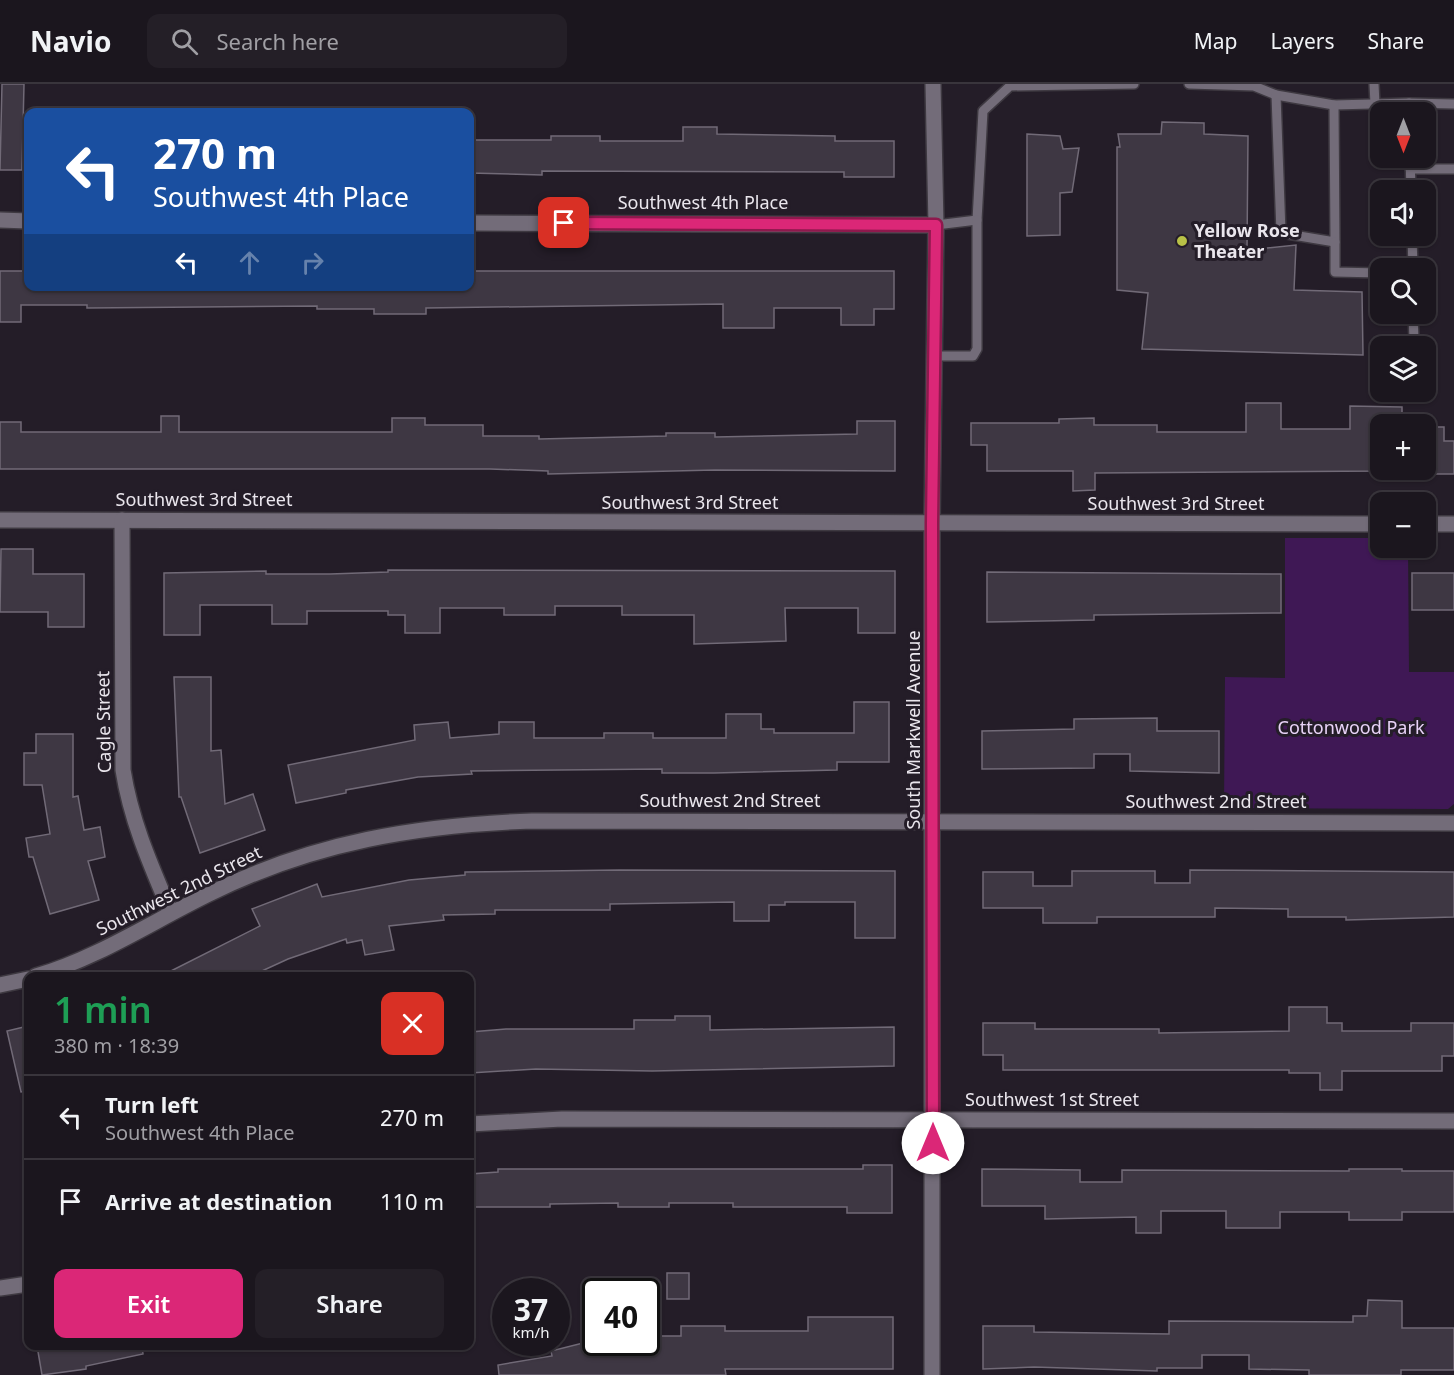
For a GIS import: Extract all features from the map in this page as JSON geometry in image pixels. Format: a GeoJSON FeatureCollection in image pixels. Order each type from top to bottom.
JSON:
{"type":"FeatureCollection","features":[{"type":"Feature","properties":{"kind":"street","name":"South Markwell Avenue"},"geometry":{"type":"LineString","coordinates":[[932,1375],[934,821],[932,523],[936,225],[933,84]]}},
{"type":"Feature","properties":{"kind":"street"},"geometry":{"type":"LineString","coordinates":[[0,220],[24,220]]}},
{"type":"Feature","properties":{"kind":"street","name":"Southwest 4th Place"},"geometry":{"type":"LineString","coordinates":[[474,223],[936,225]]}},
{"type":"Feature","properties":{"kind":"street","name":"Southwest 3rd Street"},"geometry":{"type":"LineString","coordinates":[[0,520],[1370,524]]}},
{"type":"Feature","properties":{"kind":"street","name":"Cagle Street"},"geometry":{"type":"LineString","coordinates":[[122,520],[123,770],[128,800],[140,841],[171,913]]}},
{"type":"Feature","properties":{"kind":"street"},"geometry":{"type":"LineString","coordinates":[[1436,524],[1454,524]]}},
{"type":"Feature","properties":{"kind":"street","name":"Southwest 2nd Street"},"geometry":{"type":"LineString","coordinates":[[50,972],[108,948],[213,892],[310,852],[419,828],[532,821],[1454,823]]}},
{"type":"Feature","properties":{"kind":"street"},"geometry":{"type":"LineString","coordinates":[[0,985],[24,980]]}},
{"type":"Feature","properties":{"kind":"street","name":"Southwest 1st Street"},"geometry":{"type":"LineString","coordinates":[[474,1124],[562,1119],[1454,1121]]}},
{"type":"Feature","properties":{"kind":"street"},"geometry":{"type":"LineString","coordinates":[[0,1288],[24,1285]]}},
{"type":"Feature","properties":{"kind":"lane"},"geometry":{"type":"LineString","coordinates":[[934,356],[976,354],[977,220],[983,111],[1010,86],[1134,84]]}},
{"type":"Feature","properties":{"kind":"lane"},"geometry":{"type":"LineString","coordinates":[[1189,84],[1254,86],[1276,95],[1334,105],[1370,104]]}},
{"type":"Feature","properties":{"kind":"lane"},"geometry":{"type":"LineString","coordinates":[[1374,84],[1375,102]]}},
{"type":"Feature","properties":{"kind":"lane"},"geometry":{"type":"LineString","coordinates":[[1276,95],[1281,233],[1335,242]]}},
{"type":"Feature","properties":{"kind":"lane"},"geometry":{"type":"LineString","coordinates":[[1436,106],[1454,104]]}},
{"type":"Feature","properties":{"kind":"lane"},"geometry":{"type":"LineString","coordinates":[[1334,105],[1335,272],[1370,273]]}},
{"type":"Feature","properties":{"kind":"lane"},"geometry":{"type":"LineString","coordinates":[[1411,180],[1410,169],[1454,169]]}},
{"type":"Feature","properties":{"kind":"lane"},"geometry":{"type":"LineString","coordinates":[[936,225],[977,220]]}},
{"type":"Feature","properties":{"kind":"green space","name":"Cottonwood Park"},"geometry":{"type":"Polygon","coordinates":[[[1285,538],[1370,538],[1370,558],[1408,558],[1409,672],[1454,672],[1454,804],[1448,809],[1224,808],[1225,677],[1285,678],[1285,538]]]}},
{"type":"Feature","properties":{"kind":"building"},"geometry":{"type":"Polygon","coordinates":[[[2,84],[24,84],[22,170],[0,170],[2,84]]]}},
{"type":"Feature","properties":{"kind":"building","name":"Yellow Rose Theater"},"geometry":{"type":"Polygon","coordinates":[[[1162,122],[1204,123],[1204,134],[1248,136],[1247,250],[1296,245],[1294,290],[1362,292],[1363,355],[1142,349],[1148,293],[1117,290],[1117,147],[1120,147],[1118,134],[1161,134],[1162,122]]]}},
{"type":"Feature","properties":{"kind":"building"},"geometry":{"type":"Polygon","coordinates":[[[683,127],[717,127],[717,134],[835,136],[835,141],[894,141],[894,177],[844,177],[844,172],[542,171],[542,175],[474,173],[474,140],[551,140],[551,136],[600,136],[600,141],[683,141],[683,127]]]}},
{"type":"Feature","properties":{"kind":"building"},"geometry":{"type":"Polygon","coordinates":[[[1027,134],[1060,136],[1063,149],[1079,148],[1072,192],[1060,193],[1060,235],[1027,236],[1027,134]]]}},
{"type":"Feature","properties":{"kind":"building"},"geometry":{"type":"Polygon","coordinates":[[[0,271],[24,271],[24,291],[474,291],[474,271],[894,271],[894,309],[874,309],[874,325],[841,325],[841,308],[774,308],[774,328],[723,328],[723,304],[426,308],[426,314],[374,314],[374,309],[317,309],[317,306],[87,308],[87,305],[21,305],[21,322],[0,322],[0,271]]]}},
{"type":"Feature","properties":{"kind":"building"},"geometry":{"type":"Polygon","coordinates":[[[1246,403],[1281,403],[1281,429],[1350,429],[1350,406],[1402,407],[1402,414],[1370,414],[1370,471],[1095,473],[1095,490],[1073,491],[1073,471],[987,471],[987,445],[971,445],[971,423],[1059,423],[1059,419],[1094,418],[1094,425],[1157,425],[1157,432],[1246,432],[1246,403]]]}},
{"type":"Feature","properties":{"kind":"building"},"geometry":{"type":"Polygon","coordinates":[[[161,416],[179,416],[179,432],[392,432],[392,418],[425,418],[425,425],[483,425],[483,436],[539,436],[539,439],[666,436],[666,433],[715,433],[715,437],[857,434],[857,421],[895,421],[895,471],[715,470],[548,474],[548,471],[490,469],[0,469],[0,422],[21,422],[21,432],[161,432],[161,416]]]}},
{"type":"Feature","properties":{"kind":"building"},"geometry":{"type":"Polygon","coordinates":[[[1436,427],[1444,427],[1444,441],[1454,441],[1454,474],[1436,474],[1436,427]]]}},
{"type":"Feature","properties":{"kind":"building"},"geometry":{"type":"Polygon","coordinates":[[[1,549],[33,549],[33,574],[84,574],[84,627],[48,627],[48,612],[0,612],[1,549]]]}},
{"type":"Feature","properties":{"kind":"building"},"geometry":{"type":"Polygon","coordinates":[[[388,570],[895,571],[895,633],[858,633],[858,608],[785,608],[786,641],[694,644],[694,615],[622,615],[622,606],[555,606],[555,615],[504,615],[504,608],[440,608],[440,633],[405,633],[405,615],[388,615],[388,611],[307,611],[307,624],[272,624],[272,605],[200,605],[200,635],[164,635],[164,573],[266,571],[266,574],[330,574],[388,572],[388,570]]]}},
{"type":"Feature","properties":{"kind":"building"},"geometry":{"type":"Polygon","coordinates":[[[987,572],[1281,574],[1281,613],[1094,615],[1094,620],[987,622],[987,572]]]}},
{"type":"Feature","properties":{"kind":"building"},"geometry":{"type":"Polygon","coordinates":[[[1412,573],[1454,573],[1454,610],[1412,610],[1412,573]]]}},
{"type":"Feature","properties":{"kind":"building"},"geometry":{"type":"Polygon","coordinates":[[[174,677],[211,677],[211,751],[221,750],[225,804],[253,794],[265,830],[200,853],[181,797],[179,797],[174,677]]]}},
{"type":"Feature","properties":{"kind":"building"},"geometry":{"type":"Polygon","coordinates":[[[854,702],[889,702],[889,762],[837,762],[837,770],[714,773],[662,773],[662,769],[471,771],[472,774],[418,777],[346,790],[346,793],[296,803],[288,765],[415,740],[414,725],[448,722],[450,738],[499,734],[499,722],[534,722],[534,738],[604,738],[604,733],[653,733],[653,738],[726,738],[726,714],[761,714],[761,729],[774,729],[774,733],[854,733],[854,702]]]}},
{"type":"Feature","properties":{"kind":"building"},"geometry":{"type":"Polygon","coordinates":[[[1157,718],[1157,731],[1219,731],[1219,773],[1130,771],[1130,754],[1094,754],[1094,768],[982,769],[982,731],[1074,729],[1074,719],[1157,718]]]}},
{"type":"Feature","properties":{"kind":"building"},"geometry":{"type":"Polygon","coordinates":[[[36,734],[73,734],[73,797],[78,796],[84,830],[100,827],[105,857],[88,861],[99,900],[50,914],[33,857],[29,857],[26,838],[50,834],[42,785],[24,785],[24,753],[36,753],[36,734]]]}},
{"type":"Feature","properties":{"kind":"building"},"geometry":{"type":"Polygon","coordinates":[[[1190,870],[1454,872],[1454,917],[1346,920],[1346,917],[1288,917],[1288,909],[1215,908],[1215,917],[1097,917],[1097,923],[1043,923],[1043,908],[983,908],[983,872],[1033,872],[1033,886],[1072,886],[1072,871],[1155,871],[1155,883],[1190,883],[1190,870]]]}},
{"type":"Feature","properties":{"kind":"building"},"geometry":{"type":"Polygon","coordinates":[[[895,871],[895,938],[855,938],[855,902],[785,902],[785,905],[769,905],[769,921],[734,921],[734,902],[610,904],[610,910],[495,910],[495,914],[443,915],[444,920],[389,926],[394,950],[365,955],[362,940],[347,943],[346,939],[288,959],[260,972],[169,972],[260,926],[252,909],[317,884],[322,897],[409,880],[465,875],[465,872],[895,871]]]}},
{"type":"Feature","properties":{"kind":"building"},"geometry":{"type":"Polygon","coordinates":[[[1289,1007],[1327,1007],[1327,1023],[1342,1023],[1342,1031],[1411,1031],[1411,1023],[1454,1023],[1454,1056],[1442,1056],[1442,1071],[1342,1071],[1342,1090],[1320,1090],[1320,1073],[1289,1073],[1289,1070],[1003,1070],[1003,1055],[983,1055],[983,1023],[1035,1023],[1035,1029],[1159,1029],[1159,1033],[1289,1031],[1289,1007]]]}},
{"type":"Feature","properties":{"kind":"building"},"geometry":{"type":"Polygon","coordinates":[[[675,1016],[710,1016],[710,1030],[894,1027],[894,1066],[652,1071],[536,1069],[474,1073],[474,1032],[506,1029],[634,1029],[634,1020],[675,1020],[675,1016]]]}},
{"type":"Feature","properties":{"kind":"building"},"geometry":{"type":"Polygon","coordinates":[[[24,1027],[24,1092],[21,1092],[7,1031],[24,1027]]]}},
{"type":"Feature","properties":{"kind":"building"},"geometry":{"type":"Polygon","coordinates":[[[863,1165],[892,1165],[892,1213],[847,1213],[847,1207],[733,1207],[733,1203],[669,1203],[669,1207],[618,1207],[618,1203],[550,1204],[550,1207],[474,1207],[474,1174],[498,1172],[498,1169],[863,1169],[863,1165]]]}},
{"type":"Feature","properties":{"kind":"building"},"geometry":{"type":"Polygon","coordinates":[[[982,1169],[1080,1170],[1080,1182],[1122,1182],[1122,1170],[1349,1171],[1349,1169],[1402,1169],[1402,1171],[1454,1171],[1454,1212],[1402,1212],[1402,1220],[1349,1220],[1349,1212],[1280,1212],[1280,1228],[1226,1228],[1226,1211],[1161,1211],[1161,1233],[1136,1233],[1136,1217],[1045,1219],[1045,1206],[982,1206],[982,1169]]]}},
{"type":"Feature","properties":{"kind":"building"},"geometry":{"type":"Polygon","coordinates":[[[667,1273],[689,1273],[689,1299],[667,1299],[667,1273]]]}},
{"type":"Feature","properties":{"kind":"building"},"geometry":{"type":"Polygon","coordinates":[[[1368,1300],[1402,1301],[1402,1328],[1454,1328],[1454,1370],[1401,1370],[1401,1375],[1309,1375],[1309,1370],[1249,1369],[1249,1355],[1202,1355],[1202,1368],[1157,1368],[1157,1371],[1034,1367],[983,1369],[983,1326],[1034,1326],[1034,1332],[1169,1334],[1169,1321],[1353,1322],[1353,1316],[1367,1316],[1368,1300]]]}},
{"type":"Feature","properties":{"kind":"building"},"geometry":{"type":"Polygon","coordinates":[[[808,1317],[893,1317],[893,1369],[725,1369],[726,1375],[499,1375],[498,1365],[552,1356],[570,1356],[570,1346],[582,1343],[582,1356],[660,1356],[660,1336],[681,1336],[681,1326],[725,1326],[725,1331],[808,1331],[808,1317]]]}},
{"type":"Feature","properties":{"kind":"building"},"geometry":{"type":"Polygon","coordinates":[[[38,1350],[142,1350],[143,1354],[86,1366],[86,1369],[42,1375],[38,1350]]]}},
{"type":"Feature","properties":{"kind":"place","name":"Yellow Rose Theater"},"geometry":{"type":"Point","coordinates":[1182,241]}},
{"type":"Feature","properties":{"kind":"route"},"geometry":{"type":"LineString","coordinates":[[564,223],[936,225],[932,523],[933,1143]]}}]}
